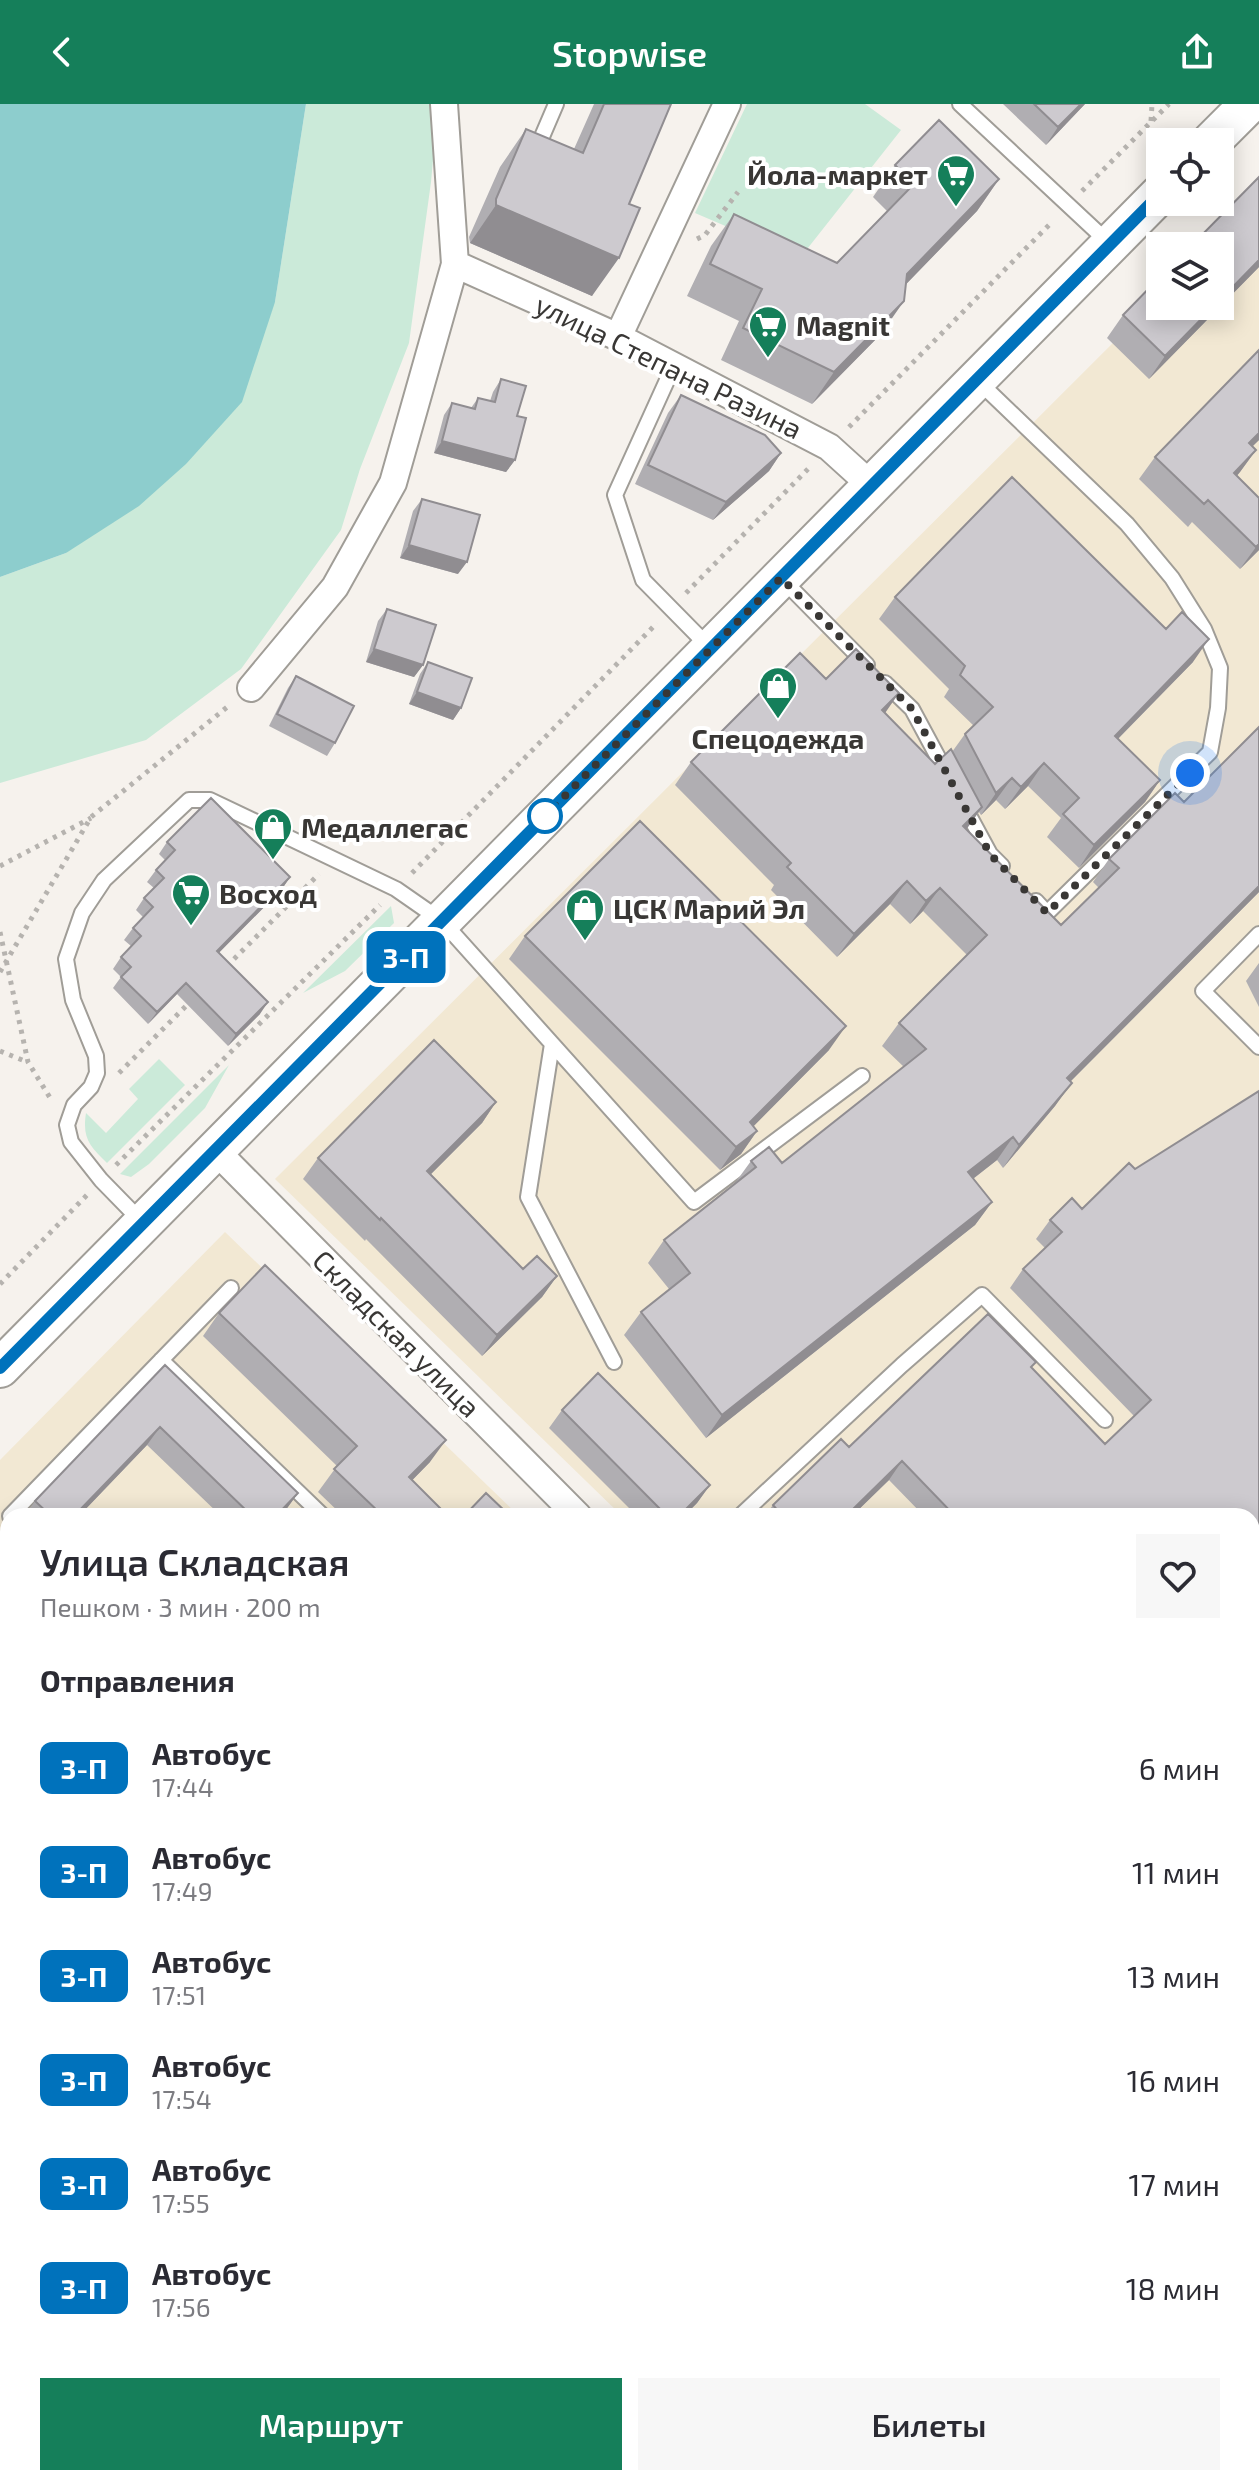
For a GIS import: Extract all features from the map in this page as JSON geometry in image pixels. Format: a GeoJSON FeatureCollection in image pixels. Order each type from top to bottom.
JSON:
{"type":"FeatureCollection","features":[{"type":"Feature","properties":{"kind":"main road"},"geometry":{"type":"LineString","coordinates":[[1225,128],[1249,104]]}},
{"type":"Feature","properties":{"kind":"main road"},"geometry":{"type":"LineString","coordinates":[[0,1368],[1146,208]]}},
{"type":"Feature","properties":{"kind":"street"},"geometry":{"type":"LineString","coordinates":[[251,688],[335,587],[393,483],[455,264],[444,104]]}},
{"type":"Feature","properties":{"kind":"street"},"geometry":{"type":"LineString","coordinates":[[618,337],[727,104]]}},
{"type":"Feature","properties":{"kind":"street","name":"улица Степана Разина"},"geometry":{"type":"LineString","coordinates":[[455,264],[618,337],[829,447],[872,486]]}},
{"type":"Feature","properties":{"kind":"street","name":"Складская улица"},"geometry":{"type":"LineString","coordinates":[[215,1150],[570,1508]]}},
{"type":"Feature","properties":{"kind":"lane"},"geometry":{"type":"LineString","coordinates":[[533,157],[556,104]]}},
{"type":"Feature","properties":{"kind":"lane"},"geometry":{"type":"LineString","coordinates":[[960,104],[1110,244]]}},
{"type":"Feature","properties":{"kind":"lane"},"geometry":{"type":"LineString","coordinates":[[674,365],[615,495],[643,580],[710,649]]}},
{"type":"Feature","properties":{"kind":"lane"},"geometry":{"type":"LineString","coordinates":[[977,380],[1127,524],[1172,578],[1204,629],[1220,668],[1218,708],[1210,752],[1047,913],[1028,893]]}},
{"type":"Feature","properties":{"kind":"lane"},"geometry":{"type":"LineString","coordinates":[[781,578],[912,709],[990,854],[1009,874]]}},
{"type":"Feature","properties":{"kind":"lane"},"geometry":{"type":"LineString","coordinates":[[143,1223],[101,1180],[71,1142],[67,1125],[74,1105],[91,1087],[97,1073],[96,1056],[73,1000],[66,959],[82,913],[104,880],[189,800],[210,800],[396,889],[442,921],[694,1202],[862,1076]]}},
{"type":"Feature","properties":{"kind":"lane"},"geometry":{"type":"LineString","coordinates":[[1259,934],[1203,991],[1259,1047]]}},
{"type":"Feature","properties":{"kind":"lane"},"geometry":{"type":"LineString","coordinates":[[552,1044],[528,1197],[614,1362]]}},
{"type":"Feature","properties":{"kind":"lane"},"geometry":{"type":"LineString","coordinates":[[18,1508],[231,1288]]}},
{"type":"Feature","properties":{"kind":"lane"},"geometry":{"type":"LineString","coordinates":[[749,1508],[982,1295],[1105,1420]]}},
{"type":"Feature","properties":{"kind":"lane"},"geometry":{"type":"LineString","coordinates":[[161,1360],[315,1508]]}},
{"type":"Feature","properties":{"kind":"path"},"geometry":{"type":"LineString","coordinates":[[1151,122],[1152,104]]}},
{"type":"Feature","properties":{"kind":"path"},"geometry":{"type":"LineString","coordinates":[[0,1284],[396,889],[1169,104]]}},
{"type":"Feature","properties":{"kind":"path"},"geometry":{"type":"LineString","coordinates":[[0,866],[91,817],[251,688]]}},
{"type":"Feature","properties":{"kind":"path"},"geometry":{"type":"LineString","coordinates":[[0,972],[91,817]]}},
{"type":"Feature","properties":{"kind":"path"},"geometry":{"type":"LineString","coordinates":[[223,970],[334,860]]}},
{"type":"Feature","properties":{"kind":"path"},"geometry":{"type":"LineString","coordinates":[[0,932],[28,1062],[67,1125]]}},
{"type":"Feature","properties":{"kind":"path"},"geometry":{"type":"LineString","coordinates":[[111,1081],[200,992]]}},
{"type":"Feature","properties":{"kind":"path"},"geometry":{"type":"LineString","coordinates":[[0,1051],[28,1062]]}},
{"type":"Feature","properties":{"kind":"shaded area"},"geometry":{"type":"Polygon","coordinates":[[[1259,197],[1259,1508],[614,1508],[275,1179],[1146,310],[1146,320],[1234,320],[1234,232],[1231,232],[1259,197]]]}},
{"type":"Feature","properties":{"kind":"shaded area"},"geometry":{"type":"Polygon","coordinates":[[[225,1232],[511,1508],[0,1508],[0,1460],[225,1232]]]}},
{"type":"Feature","properties":{"kind":"green space"},"geometry":{"type":"Polygon","coordinates":[[[306,104],[438,104],[431,182],[409,343],[360,469],[341,530],[241,669],[146,740],[0,783],[0,577],[66,553],[275,302],[306,104]]]}},
{"type":"Feature","properties":{"kind":"green space"},"geometry":{"type":"Polygon","coordinates":[[[747,104],[865,104],[901,130],[800,258],[695,213],[747,104]]]}},
{"type":"Feature","properties":{"kind":"green space"},"geometry":{"type":"Polygon","coordinates":[[[391,906],[394,923],[345,971],[303,993],[391,906]]]}},
{"type":"Feature","properties":{"kind":"green space"},"geometry":{"type":"Polygon","coordinates":[[[159,1059],[185,1085],[107,1163],[89,1141],[85,1129],[86,1113],[106,1133],[138,1099],[129,1089],[159,1059]]]}},
{"type":"Feature","properties":{"kind":"green space"},"geometry":{"type":"Polygon","coordinates":[[[229,1065],[205,1108],[149,1164],[131,1177],[120,1174],[229,1065]]]}},
{"type":"Feature","properties":{"kind":"water"},"geometry":{"type":"Polygon","coordinates":[[[0,104],[306,104],[275,302],[242,402],[186,464],[139,506],[66,553],[0,577],[0,104]]]}},
{"type":"Feature","properties":{"kind":"building"},"geometry":{"type":"Polygon","coordinates":[[[604,104],[671,104],[629,204],[640,208],[619,258],[496,205],[526,129],[583,153],[604,104]]]}},
{"type":"Feature","properties":{"kind":"building"},"geometry":{"type":"Polygon","coordinates":[[[1034,104],[1081,104],[1058,127],[1034,104]]]}},
{"type":"Feature","properties":{"kind":"building"},"geometry":{"type":"Polygon","coordinates":[[[939,120],[999,179],[907,274],[904,301],[834,372],[743,328],[762,289],[710,264],[734,214],[837,263],[914,184],[895,165],[939,120]]]}},
{"type":"Feature","properties":{"kind":"building"},"geometry":{"type":"Polygon","coordinates":[[[1259,177],[1259,260],[1234,286],[1234,232],[1205,232],[1221,216],[1234,216],[1234,202],[1259,177]]]}},
{"type":"Feature","properties":{"kind":"building"},"geometry":{"type":"Polygon","coordinates":[[[1146,291],[1146,320],[1200,320],[1165,356],[1123,315],[1146,291]]]}},
{"type":"Feature","properties":{"kind":"building"},"geometry":{"type":"Polygon","coordinates":[[[1259,350],[1259,433],[1249,443],[1256,450],[1234,473],[1259,498],[1259,544],[1256,547],[1208,500],[1204,504],[1155,457],[1259,350]]]}},
{"type":"Feature","properties":{"kind":"building"},"geometry":{"type":"Polygon","coordinates":[[[501,379],[526,386],[517,416],[526,418],[515,460],[442,441],[452,403],[475,409],[478,398],[495,402],[501,379]]]}},
{"type":"Feature","properties":{"kind":"building"},"geometry":{"type":"Polygon","coordinates":[[[681,395],[765,435],[781,453],[726,502],[648,465],[681,395]]]}},
{"type":"Feature","properties":{"kind":"building"},"geometry":{"type":"Polygon","coordinates":[[[1012,477],[1166,629],[1182,612],[1209,639],[1115,736],[1160,780],[1094,845],[1063,814],[1079,798],[1044,763],[1021,787],[1012,778],[996,793],[965,734],[993,707],[960,675],[965,666],[895,597],[1012,477]]]}},
{"type":"Feature","properties":{"kind":"building"},"geometry":{"type":"Polygon","coordinates":[[[422,499],[480,515],[467,562],[409,545],[422,499]]]}},
{"type":"Feature","properties":{"kind":"building"},"geometry":{"type":"Polygon","coordinates":[[[387,609],[436,625],[423,665],[374,649],[387,609]]]}},
{"type":"Feature","properties":{"kind":"building"},"geometry":{"type":"Polygon","coordinates":[[[856,649],[899,693],[882,710],[935,764],[951,749],[982,807],[963,826],[1061,925],[1119,868],[1109,859],[1175,793],[1184,802],[1259,727],[1259,886],[1067,1078],[1072,1083],[1019,1145],[1013,1137],[968,1172],[992,1202],[722,1415],[641,1312],[690,1273],[664,1240],[756,1167],[751,1161],[769,1147],[782,1163],[926,1049],[899,1023],[987,935],[940,888],[926,901],[907,881],[854,934],[787,867],[791,863],[691,762],[800,653],[826,679],[856,649]]]}},
{"type":"Feature","properties":{"kind":"building"},"geometry":{"type":"Polygon","coordinates":[[[428,662],[472,678],[461,708],[417,692],[428,662]]]}},
{"type":"Feature","properties":{"kind":"building"},"geometry":{"type":"Polygon","coordinates":[[[296,676],[354,706],[335,743],[277,714],[296,676]]]}},
{"type":"Feature","properties":{"kind":"building","name":"Восход"},"geometry":{"type":"Polygon","coordinates":[[[211,798],[290,877],[217,951],[268,1002],[236,1034],[186,983],[157,1012],[121,977],[131,967],[121,957],[141,936],[133,928],[153,907],[144,898],[164,878],[156,870],[175,850],[167,842],[211,798]]]}},
{"type":"Feature","properties":{"kind":"building"},"geometry":{"type":"Polygon","coordinates":[[[640,821],[846,1026],[750,1122],[757,1131],[736,1147],[525,936],[640,821]]]}},
{"type":"Feature","properties":{"kind":"building"},"geometry":{"type":"Polygon","coordinates":[[[434,1040],[496,1102],[427,1171],[523,1269],[537,1256],[557,1276],[497,1335],[318,1158],[434,1040]]]}},
{"type":"Feature","properties":{"kind":"building"},"geometry":{"type":"Polygon","coordinates":[[[1259,1091],[1259,1508],[947,1508],[902,1461],[854,1508],[776,1508],[773,1505],[841,1439],[849,1447],[988,1314],[1036,1362],[1031,1367],[1105,1444],[1151,1400],[1023,1269],[1062,1232],[1050,1220],[1072,1198],[1082,1209],[1129,1163],[1135,1169],[1259,1091]]]}},
{"type":"Feature","properties":{"kind":"building"},"geometry":{"type":"Polygon","coordinates":[[[265,1265],[446,1440],[409,1477],[440,1508],[375,1508],[334,1469],[357,1446],[219,1313],[265,1265]]]}},
{"type":"Feature","properties":{"kind":"building"},"geometry":{"type":"Polygon","coordinates":[[[165,1365],[298,1493],[284,1508],[244,1508],[160,1427],[82,1508],[42,1508],[35,1501],[165,1365]]]}},
{"type":"Feature","properties":{"kind":"building"},"geometry":{"type":"Polygon","coordinates":[[[598,1373],[710,1485],[687,1508],[659,1508],[562,1410],[598,1373]]]}},
{"type":"Feature","properties":{"kind":"building"},"geometry":{"type":"Polygon","coordinates":[[[486,1493],[502,1508],[472,1508],[486,1493]]]}},
{"type":"Feature","properties":{"kind":"bus line","name":"3-П"},"geometry":{"type":"LineString","coordinates":[[0,1368],[1146,208]]}},
{"type":"Feature","properties":{"kind":"place","name":"Йола-маркет"},"geometry":{"type":"Point","coordinates":[956,208]}},
{"type":"Feature","properties":{"kind":"place","name":"Magnit"},"geometry":{"type":"Point","coordinates":[768,359]}},
{"type":"Feature","properties":{"kind":"place","name":"Спецодежда"},"geometry":{"type":"Point","coordinates":[778,720]}},
{"type":"Feature","properties":{"kind":"place","name":"Медаллегас"},"geometry":{"type":"Point","coordinates":[273,861]}},
{"type":"Feature","properties":{"kind":"place","name":"Восход"},"geometry":{"type":"Point","coordinates":[191,927]}},
{"type":"Feature","properties":{"kind":"place","name":"ЦСК Марий Эл"},"geometry":{"type":"Point","coordinates":[585,942]}},
{"type":"Feature","properties":{"kind":"route"},"geometry":{"type":"LineString","coordinates":[[545,816],[781,578],[912,709],[990,854],[1047,913],[1190,773]]}}]}
